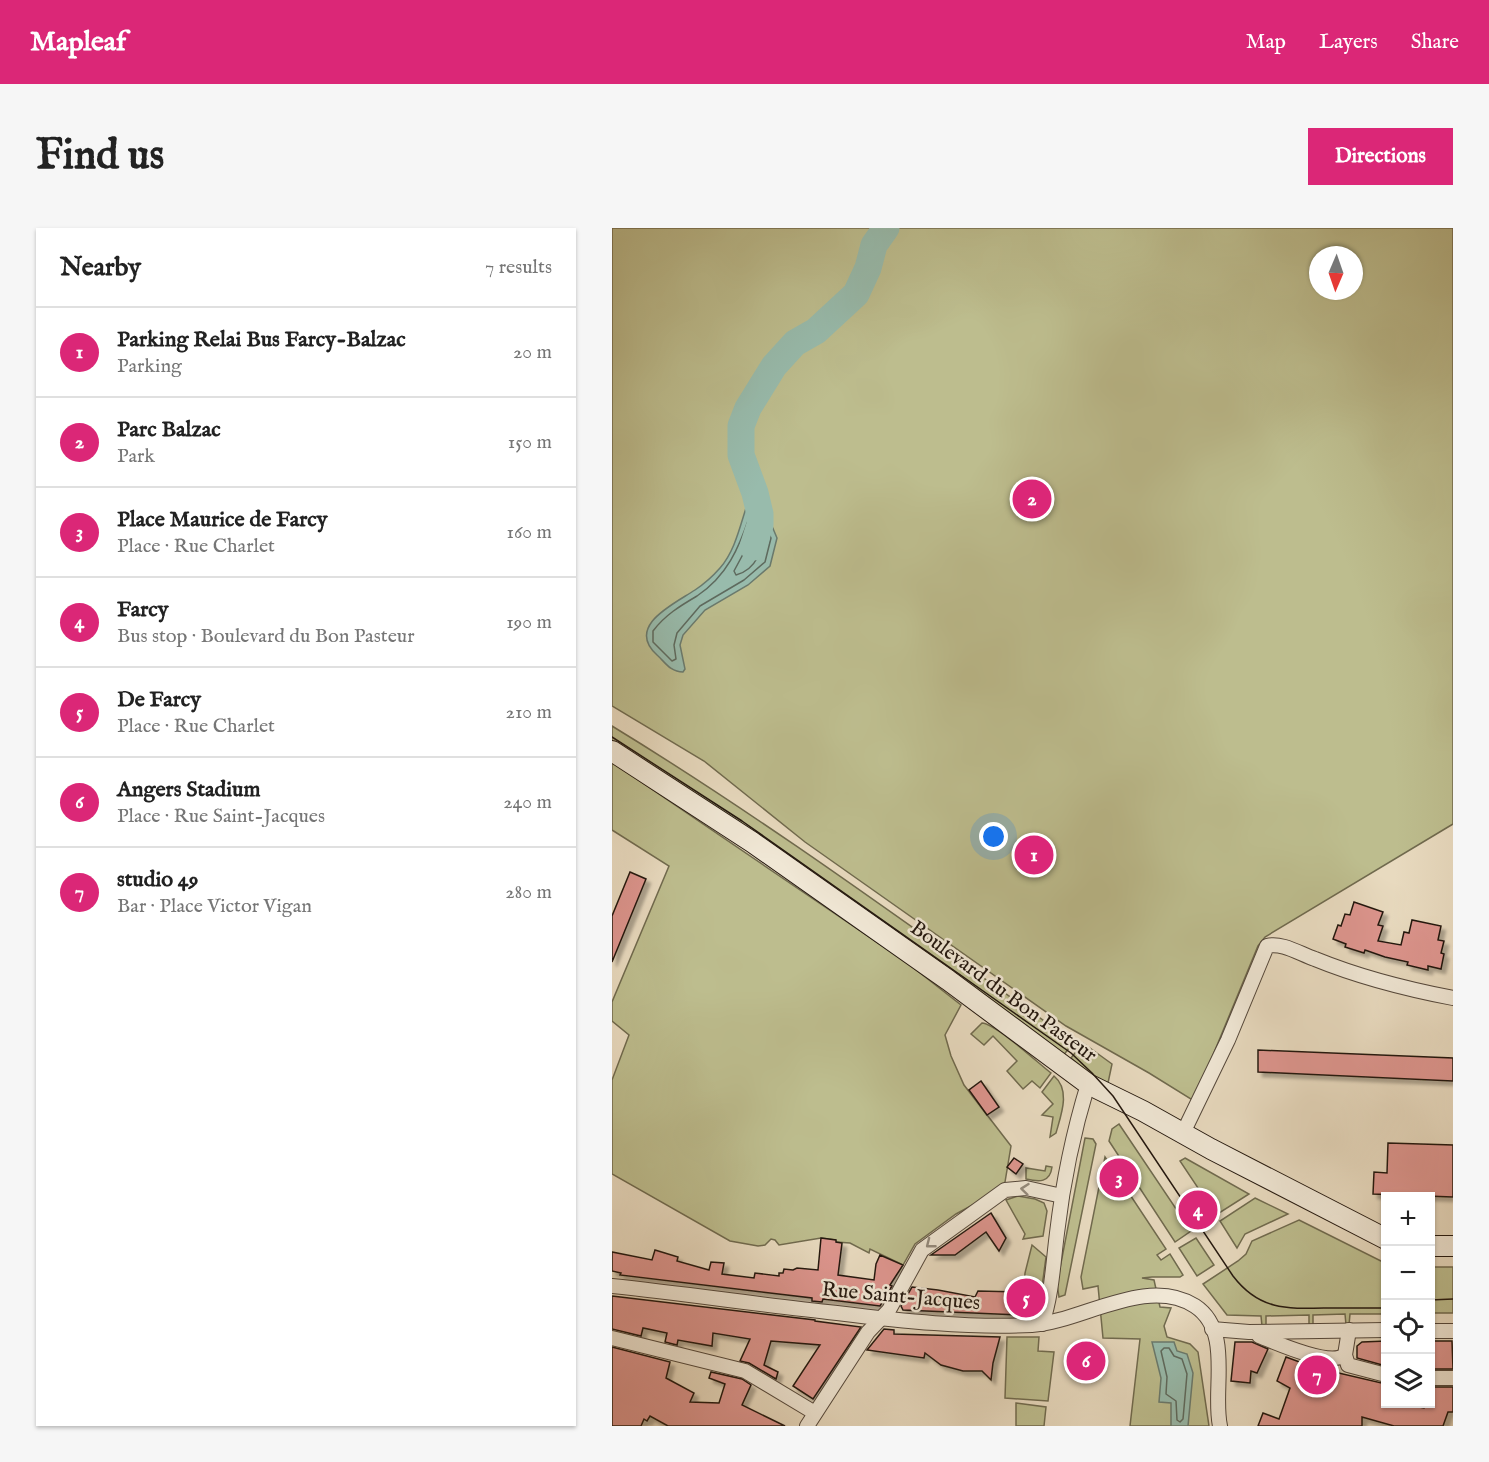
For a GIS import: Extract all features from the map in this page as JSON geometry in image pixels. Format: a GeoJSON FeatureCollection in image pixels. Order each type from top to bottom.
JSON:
{"type":"FeatureCollection","features":[{"type":"Feature","properties":{"kind":"street","name":"Boulevard du Bon Pasteur"},"geometry":{"type":"LineString","coordinates":[[612,751],[753,842],[948,980],[1088,1084],[1381,1236]]}},
{"type":"Feature","properties":{"kind":"street"},"geometry":{"type":"LineString","coordinates":[[1183,1132],[1227,1040],[1267,946],[1278,945],[1371,979],[1453,998]]}},
{"type":"Feature","properties":{"kind":"street"},"geometry":{"type":"LineString","coordinates":[[1042,1324],[1049,1304],[1062,1196],[1076,1124],[1088,1084]]}},
{"type":"Feature","properties":{"kind":"street"},"geometry":{"type":"LineString","coordinates":[[807,1426],[879,1318],[889,1310],[922,1250],[999,1193],[1019,1188],[1062,1196]]}},
{"type":"Feature","properties":{"kind":"street"},"geometry":{"type":"LineString","coordinates":[[1435,1246],[1453,1246]]}},
{"type":"Feature","properties":{"kind":"street","name":"Rue Saint-Jacques"},"geometry":{"type":"LineString","coordinates":[[612,1286],[879,1318],[970,1325],[1042,1324],[1118,1301],[1150,1296],[1188,1302],[1203,1313],[1212,1329]]}},
{"type":"Feature","properties":{"kind":"street"},"geometry":{"type":"LineString","coordinates":[[1220,1426],[1218,1417],[1220,1361],[1212,1329],[1249,1332],[1381,1330]]}},
{"type":"Feature","properties":{"kind":"street"},"geometry":{"type":"LineString","coordinates":[[1349,1330],[1345,1355],[1348,1365],[1381,1374]]}},
{"type":"Feature","properties":{"kind":"street"},"geometry":{"type":"LineString","coordinates":[[1435,1331],[1453,1331]]}},
{"type":"Feature","properties":{"kind":"street"},"geometry":{"type":"LineString","coordinates":[[1249,1332],[1330,1359],[1338,1360],[1345,1355]]}},
{"type":"Feature","properties":{"kind":"street"},"geometry":{"type":"LineString","coordinates":[[612,1338],[745,1371],[815,1413]]}},
{"type":"Feature","properties":{"kind":"street"},"geometry":{"type":"LineString","coordinates":[[1435,1378],[1453,1378]]}},
{"type":"Feature","properties":{"kind":"shaded area"},"geometry":{"type":"Polygon","coordinates":[[[612,228],[1453,228],[1453,824],[1265,937],[1258,946],[1194,1101],[1066,1026],[805,842],[704,761],[612,706],[612,228]]]}},
{"type":"Feature","properties":{"kind":"shaded area"},"geometry":{"type":"Polygon","coordinates":[[[612,726],[788,840],[1074,1042],[1062,1057],[612,742],[612,726]]]}},
{"type":"Feature","properties":{"kind":"shaded area"},"geometry":{"type":"Polygon","coordinates":[[[612,762],[906,962],[961,1005],[945,1035],[951,1056],[964,1085],[1011,1146],[1004,1188],[956,1214],[915,1244],[903,1265],[870,1249],[869,1253],[850,1243],[821,1238],[779,1245],[771,1239],[765,1245],[758,1246],[730,1241],[612,1174],[612,1080],[629,1035],[612,1021],[612,1002],[669,866],[612,830],[612,762]]]}},
{"type":"Feature","properties":{"kind":"shaded area"},"geometry":{"type":"Polygon","coordinates":[[[982,1023],[1007,1037],[1051,1073],[1040,1088],[1032,1081],[1023,1089],[1007,1071],[1017,1061],[993,1036],[984,1045],[971,1034],[982,1023]]]}},
{"type":"Feature","properties":{"kind":"shaded area"},"geometry":{"type":"Polygon","coordinates":[[[1083,1043],[1112,1064],[1108,1083],[1092,1076],[1071,1058],[1083,1043]]]}},
{"type":"Feature","properties":{"kind":"shaded area"},"geometry":{"type":"Polygon","coordinates":[[[1054,1076],[1062,1088],[1063,1103],[1056,1133],[1050,1137],[1053,1117],[1042,1115],[1053,1104],[1042,1092],[1054,1076]]]}},
{"type":"Feature","properties":{"kind":"shaded area"},"geometry":{"type":"Polygon","coordinates":[[[1119,1124],[1191,1231],[1175,1242],[1109,1141],[1112,1129],[1119,1124]]]}},
{"type":"Feature","properties":{"kind":"shaded area"},"geometry":{"type":"Polygon","coordinates":[[[1085,1138],[1093,1139],[1096,1144],[1065,1295],[1059,1297],[1057,1284],[1085,1138]]]}},
{"type":"Feature","properties":{"kind":"shaded area"},"geometry":{"type":"Polygon","coordinates":[[[1105,1157],[1166,1249],[1157,1255],[1161,1260],[1170,1254],[1183,1275],[1142,1278],[1154,1280],[1160,1307],[1171,1308],[1164,1326],[1167,1337],[1190,1344],[1198,1352],[1209,1426],[1130,1426],[1140,1339],[1103,1338],[1098,1286],[1083,1289],[1081,1277],[1105,1157]]]}},
{"type":"Feature","properties":{"kind":"shaded area"},"geometry":{"type":"Polygon","coordinates":[[[1185,1158],[1249,1194],[1216,1215],[1180,1161],[1185,1158]]]}},
{"type":"Feature","properties":{"kind":"shaded area"},"geometry":{"type":"Polygon","coordinates":[[[1046,1166],[1052,1167],[1046,1179],[1039,1181],[1026,1179],[1026,1168],[1045,1171],[1046,1166]]]}},
{"type":"Feature","properties":{"kind":"shaded area"},"geometry":{"type":"Polygon","coordinates":[[[1018,1196],[1044,1203],[1047,1211],[1043,1236],[1023,1239],[1025,1234],[1006,1200],[1018,1196]]]}},
{"type":"Feature","properties":{"kind":"shaded area"},"geometry":{"type":"Polygon","coordinates":[[[1255,1198],[1288,1214],[1245,1234],[1237,1248],[1220,1221],[1255,1198]]]}},
{"type":"Feature","properties":{"kind":"shaded area"},"geometry":{"type":"Polygon","coordinates":[[[1299,1220],[1381,1261],[1381,1314],[1350,1314],[1349,1325],[1346,1325],[1345,1314],[1313,1315],[1313,1325],[1309,1325],[1309,1315],[1266,1316],[1266,1326],[1262,1326],[1261,1316],[1227,1315],[1203,1284],[1246,1254],[1252,1241],[1299,1220]]]}},
{"type":"Feature","properties":{"kind":"shaded area"},"geometry":{"type":"Polygon","coordinates":[[[1196,1238],[1214,1265],[1197,1276],[1179,1248],[1196,1238]]]}},
{"type":"Feature","properties":{"kind":"shaded area"},"geometry":{"type":"Polygon","coordinates":[[[1032,1245],[1046,1257],[1040,1302],[1022,1316],[1025,1273],[1032,1245]]]}},
{"type":"Feature","properties":{"kind":"shaded area"},"geometry":{"type":"Polygon","coordinates":[[[1435,1267],[1453,1267],[1453,1313],[1435,1313],[1435,1267]]]}},
{"type":"Feature","properties":{"kind":"shaded area"},"geometry":{"type":"Polygon","coordinates":[[[1007,1337],[1039,1337],[1038,1351],[1054,1352],[1048,1401],[1005,1398],[1007,1337]]]}},
{"type":"Feature","properties":{"kind":"shaded area"},"geometry":{"type":"Polygon","coordinates":[[[1016,1403],[1046,1407],[1044,1426],[1016,1426],[1016,1403]]]}},
{"type":"Feature","properties":{"kind":"water"},"geometry":{"type":"Polygon","coordinates":[[[747,505],[755,507],[769,519],[777,538],[770,566],[748,585],[705,610],[683,635],[680,645],[685,669],[683,672],[675,670],[657,655],[649,644],[646,635],[649,625],[665,609],[702,585],[720,568],[733,546],[747,505]]]}},
{"type":"Feature","properties":{"kind":"water"},"geometry":{"type":"Polygon","coordinates":[[[1152,1342],[1174,1342],[1177,1351],[1187,1354],[1193,1373],[1188,1426],[1171,1426],[1171,1403],[1159,1402],[1161,1378],[1152,1342]]]}},
{"type":"Feature","properties":{"kind":"building"},"geometry":{"type":"Polygon","coordinates":[[[630,872],[646,879],[612,962],[612,916],[630,872]]]}},
{"type":"Feature","properties":{"kind":"building"},"geometry":{"type":"Polygon","coordinates":[[[1354,902],[1383,912],[1378,925],[1383,926],[1378,941],[1401,945],[1404,932],[1409,933],[1412,920],[1441,926],[1438,940],[1444,941],[1441,953],[1444,954],[1441,969],[1428,966],[1428,970],[1407,965],[1408,962],[1345,947],[1346,944],[1333,939],[1345,914],[1350,915],[1354,902]]]}},
{"type":"Feature","properties":{"kind":"building"},"geometry":{"type":"Polygon","coordinates":[[[1258,1050],[1453,1058],[1453,1081],[1258,1072],[1258,1050]]]}},
{"type":"Feature","properties":{"kind":"building"},"geometry":{"type":"Polygon","coordinates":[[[981,1081],[999,1107],[987,1115],[969,1090],[981,1081]]]}},
{"type":"Feature","properties":{"kind":"building"},"geometry":{"type":"Polygon","coordinates":[[[1388,1143],[1453,1145],[1453,1197],[1435,1196],[1435,1192],[1373,1194],[1374,1172],[1387,1173],[1388,1143]]]}},
{"type":"Feature","properties":{"kind":"building"},"geometry":{"type":"Polygon","coordinates":[[[1014,1158],[1023,1164],[1016,1174],[1007,1167],[1014,1158]]]}},
{"type":"Feature","properties":{"kind":"building"},"geometry":{"type":"Polygon","coordinates":[[[991,1213],[1006,1238],[999,1251],[986,1232],[955,1255],[931,1255],[991,1213]]]}},
{"type":"Feature","properties":{"kind":"building"},"geometry":{"type":"Polygon","coordinates":[[[821,1238],[842,1243],[838,1275],[874,1280],[880,1255],[903,1265],[880,1306],[823,1299],[822,1302],[812,1301],[812,1298],[620,1275],[621,1273],[612,1271],[612,1252],[652,1260],[655,1250],[678,1257],[677,1261],[709,1270],[711,1262],[724,1263],[722,1274],[754,1278],[755,1273],[779,1276],[784,1269],[818,1270],[821,1238]]]}},
{"type":"Feature","properties":{"kind":"building"},"geometry":{"type":"Polygon","coordinates":[[[912,1287],[975,1297],[978,1291],[1021,1292],[1021,1315],[903,1310],[901,1306],[912,1287]]]}},
{"type":"Feature","properties":{"kind":"building"},"geometry":{"type":"Polygon","coordinates":[[[612,1296],[861,1327],[813,1399],[793,1386],[820,1345],[771,1341],[764,1365],[778,1372],[776,1379],[749,1363],[740,1361],[750,1339],[713,1333],[712,1346],[678,1340],[677,1345],[665,1342],[667,1333],[643,1328],[641,1336],[612,1329],[612,1296]]]}},
{"type":"Feature","properties":{"kind":"building"},"geometry":{"type":"Polygon","coordinates":[[[884,1329],[894,1330],[894,1334],[1000,1337],[991,1380],[982,1371],[963,1371],[941,1365],[925,1353],[924,1358],[867,1350],[884,1329]]]}},
{"type":"Feature","properties":{"kind":"building"},"geometry":{"type":"Polygon","coordinates":[[[1381,1341],[1381,1365],[1357,1358],[1357,1346],[1362,1342],[1381,1341]]]}},
{"type":"Feature","properties":{"kind":"building"},"geometry":{"type":"Polygon","coordinates":[[[1435,1341],[1452,1341],[1453,1369],[1435,1369],[1435,1341]]]}},
{"type":"Feature","properties":{"kind":"building"},"geometry":{"type":"Polygon","coordinates":[[[1235,1342],[1252,1342],[1268,1349],[1257,1373],[1251,1371],[1250,1383],[1231,1381],[1235,1342]]]}},
{"type":"Feature","properties":{"kind":"building"},"geometry":{"type":"Polygon","coordinates":[[[612,1347],[670,1362],[666,1378],[694,1393],[690,1402],[719,1403],[725,1384],[709,1378],[711,1372],[742,1379],[751,1385],[742,1405],[785,1426],[668,1426],[650,1416],[647,1421],[644,1419],[641,1426],[612,1426],[612,1347]]]}},
{"type":"Feature","properties":{"kind":"building"},"geometry":{"type":"Polygon","coordinates":[[[1286,1357],[1313,1367],[1381,1383],[1381,1408],[1435,1408],[1435,1387],[1453,1387],[1453,1412],[1448,1412],[1443,1426],[1394,1426],[1362,1417],[1362,1426],[1258,1426],[1263,1413],[1279,1419],[1290,1388],[1277,1381],[1286,1357]]]}},
{"type":"Feature","properties":{"kind":"waterway"},"geometry":{"type":"LineString","coordinates":[[753,547],[760,525],[760,514],[741,455],[741,426],[748,408],[774,366],[795,343],[816,331],[856,294],[868,268],[874,245],[886,228]]}},
{"type":"Feature","properties":{"kind":"tram line"},"geometry":{"type":"LineString","coordinates":[[612,737],[742,821],[1071,1053],[1113,1096],[1233,1276],[1253,1295],[1263,1301],[1286,1307],[1381,1308]]}},
{"type":"Feature","properties":{"kind":"tram line"},"geometry":{"type":"LineString","coordinates":[[1435,1300],[1453,1299]]}},
{"type":"Feature","properties":{"kind":"place","name":"Parc Balzac"},"geometry":{"type":"Point","coordinates":[1032,499]}},
{"type":"Feature","properties":{"kind":"place","name":"Parking Relai Bus Farcy-Balzac"},"geometry":{"type":"Point","coordinates":[1034,855]}},
{"type":"Feature","properties":{"kind":"place","name":"Place Maurice de Farcy"},"geometry":{"type":"Point","coordinates":[1119,1178]}},
{"type":"Feature","properties":{"kind":"place","name":"Farcy"},"geometry":{"type":"Point","coordinates":[1198,1210]}},
{"type":"Feature","properties":{"kind":"place","name":"De Farcy"},"geometry":{"type":"Point","coordinates":[1026,1298]}},
{"type":"Feature","properties":{"kind":"place","name":"Angers Stadium"},"geometry":{"type":"Point","coordinates":[1086,1361]}},
{"type":"Feature","properties":{"kind":"place","name":"studio 49"},"geometry":{"type":"Point","coordinates":[1317,1375]}}]}
